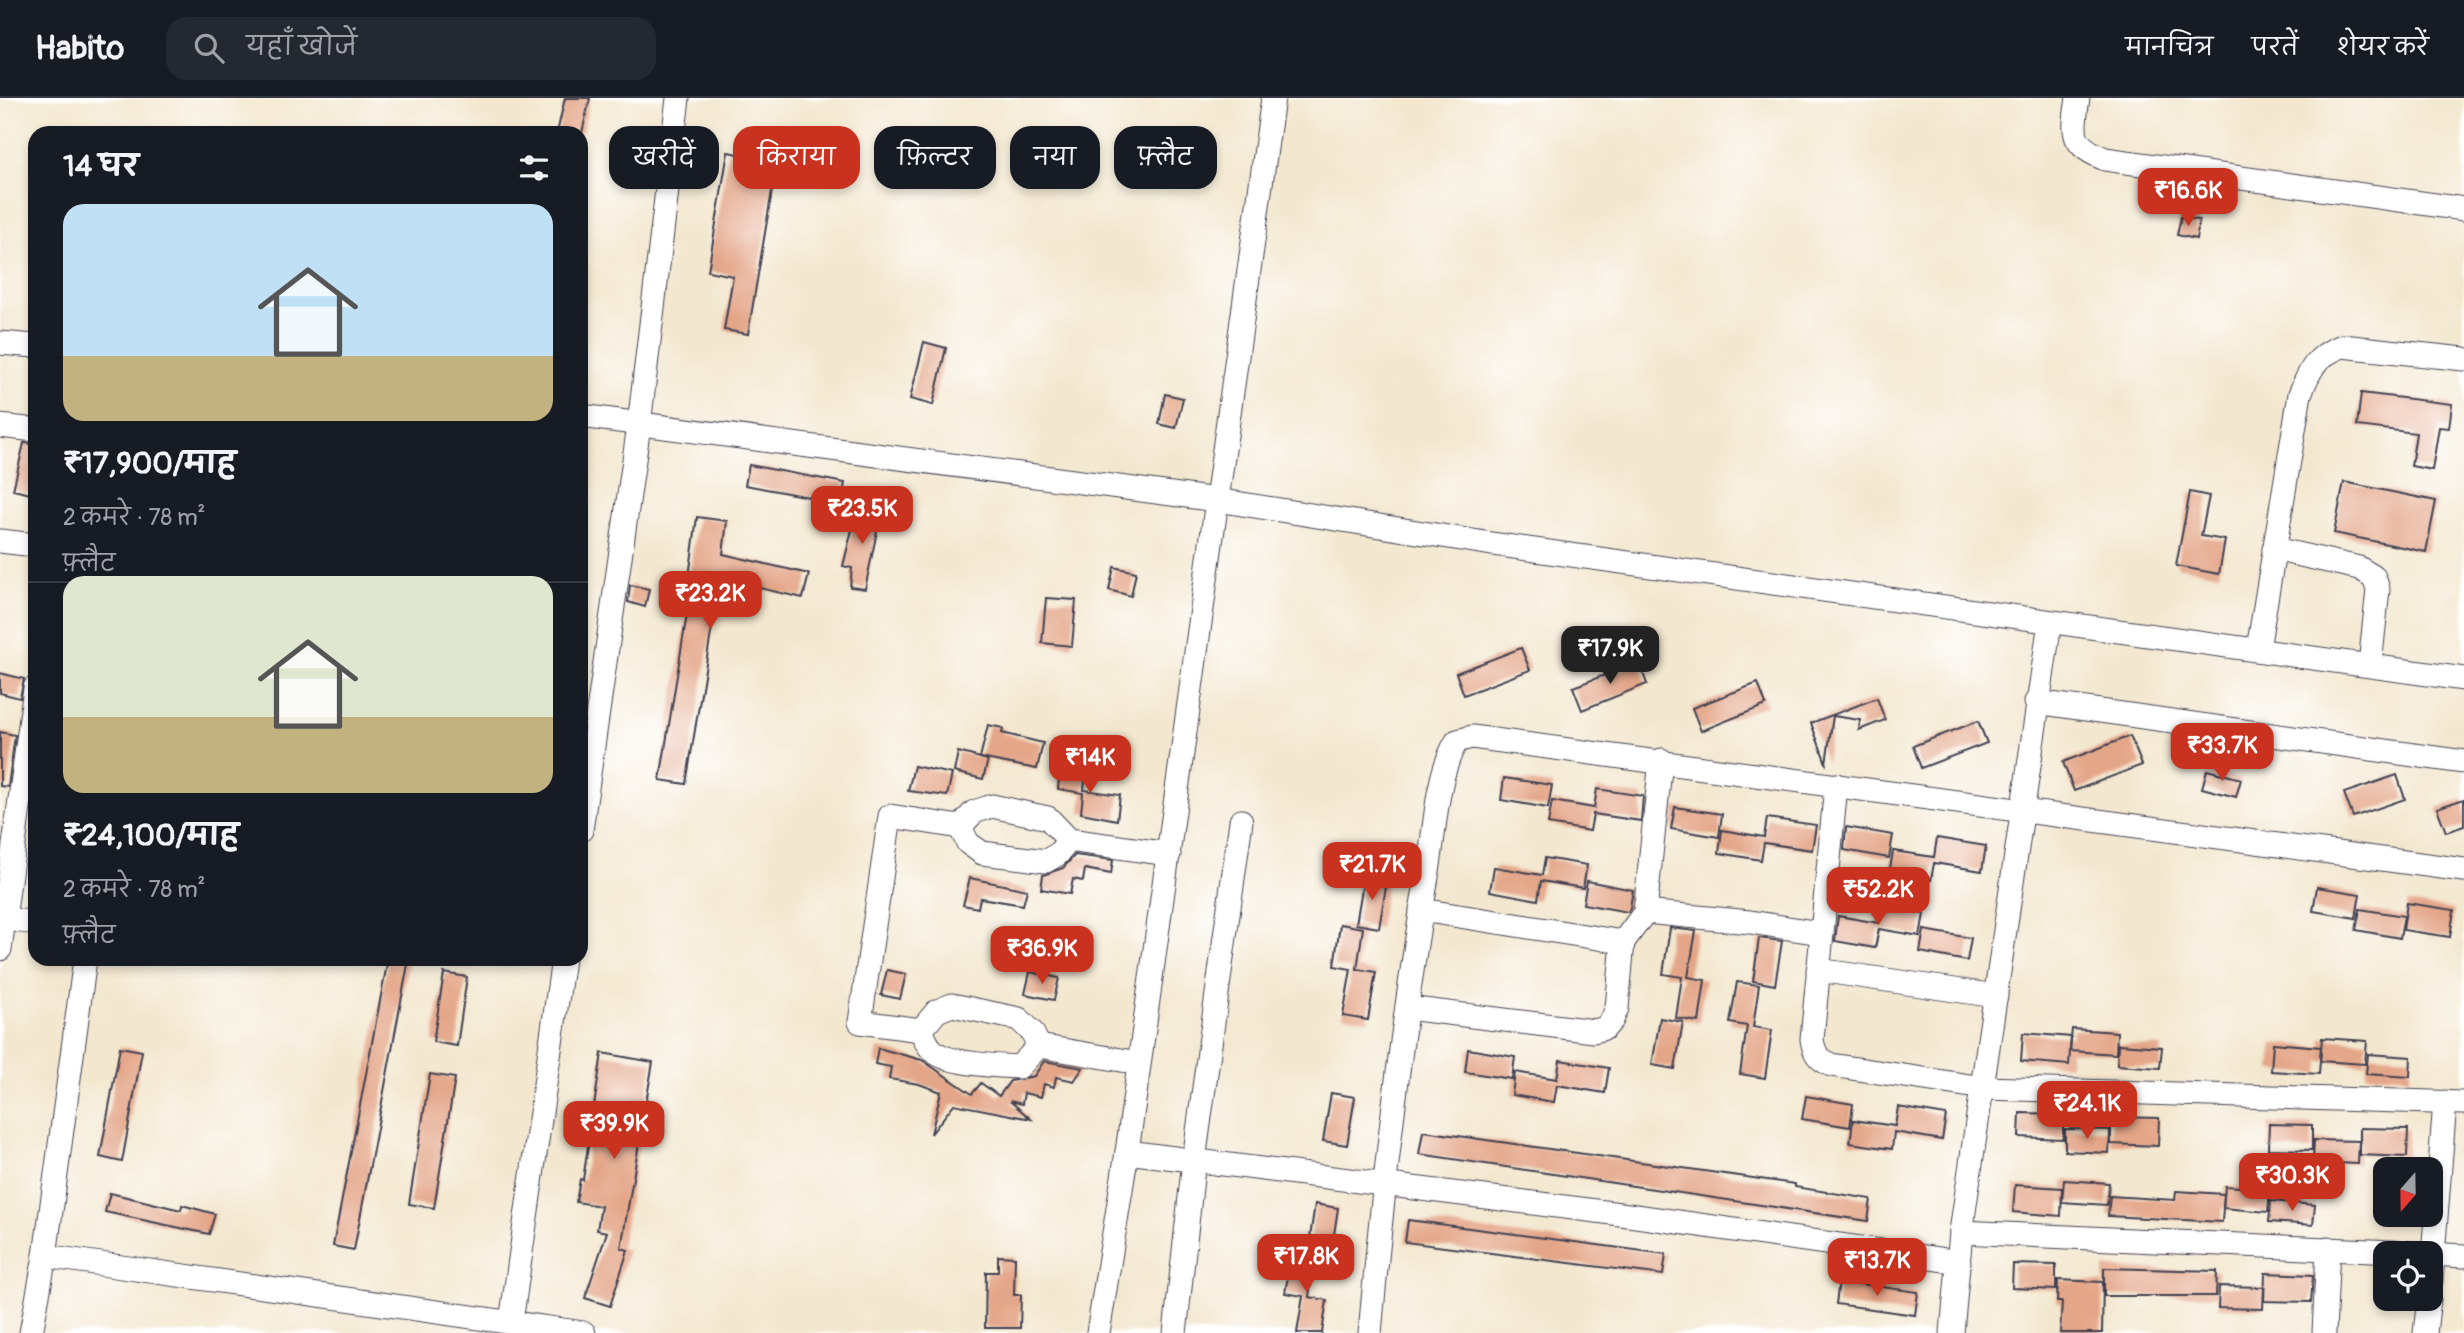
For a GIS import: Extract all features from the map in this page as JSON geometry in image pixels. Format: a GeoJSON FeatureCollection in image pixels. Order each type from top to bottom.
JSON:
{"type":"FeatureCollection","features":[{"type":"Feature","properties":{"kind":"street"},"geometry":{"type":"LineString","coordinates":[[588,781],[639,425],[678,98]]}},
{"type":"Feature","properties":{"kind":"street"},"geometry":{"type":"LineString","coordinates":[[1098,1333],[1127,1152],[1273,98]]}},
{"type":"Feature","properties":{"kind":"street"},"geometry":{"type":"LineString","coordinates":[[2078,98],[2074,125],[2077,142],[2084,151],[2105,159],[2464,209]]}},
{"type":"Feature","properties":{"kind":"street"},"geometry":{"type":"LineString","coordinates":[[0,342],[28,345]]}},
{"type":"Feature","properties":{"kind":"street"},"geometry":{"type":"LineString","coordinates":[[2258,649],[2300,394],[2311,367],[2324,353],[2342,346],[2464,359]]}},
{"type":"Feature","properties":{"kind":"street"},"geometry":{"type":"LineString","coordinates":[[588,417],[1217,500],[1492,544],[2464,679]]}},
{"type":"Feature","properties":{"kind":"street"},"geometry":{"type":"LineString","coordinates":[[0,426],[28,429]]}},
{"type":"Feature","properties":{"kind":"street"},"geometry":{"type":"LineString","coordinates":[[0,541],[28,544]]}},
{"type":"Feature","properties":{"kind":"street"},"geometry":{"type":"LineString","coordinates":[[2274,550],[2359,568],[2374,577],[2378,589],[2370,665]]}},
{"type":"Feature","properties":{"kind":"street"},"geometry":{"type":"LineString","coordinates":[[1952,1333],[1961,1232],[1984,1088],[2049,622]]}},
{"type":"Feature","properties":{"kind":"street"},"geometry":{"type":"LineString","coordinates":[[2036,702],[2464,762]]}},
{"type":"Feature","properties":{"kind":"street"},"geometry":{"type":"LineString","coordinates":[[0,948],[28,737]]}},
{"type":"Feature","properties":{"kind":"street"},"geometry":{"type":"LineString","coordinates":[[1370,1333],[1383,1185],[1421,910],[1446,767],[1449,754],[1457,741],[1472,737],[1661,760],[2464,870]]}},
{"type":"Feature","properties":{"kind":"street"},"geometry":{"type":"LineString","coordinates":[[1407,1009],[1594,1031],[1605,1028],[1617,1008],[1623,942],[1645,912],[1661,760]]}},
{"type":"Feature","properties":{"kind":"street"},"geometry":{"type":"LineString","coordinates":[[1836,785],[1812,1039],[1814,1051],[1821,1060],[1832,1065],[1984,1088],[2454,1102],[2429,1241]]}},
{"type":"Feature","properties":{"kind":"street"},"geometry":{"type":"LineString","coordinates":[[960,827],[974,812],[992,807],[1048,818],[1069,840],[1169,854]]}},
{"type":"Feature","properties":{"kind":"street"},"geometry":{"type":"LineString","coordinates":[[921,1030],[859,1022],[890,816],[960,827]]}},
{"type":"Feature","properties":{"kind":"street"},"geometry":{"type":"LineString","coordinates":[[1175,1333],[1194,1160],[1241,821]]}},
{"type":"Feature","properties":{"kind":"street"},"geometry":{"type":"LineString","coordinates":[[960,827],[968,843],[982,853],[1046,861],[1058,854],[1069,840]]}},
{"type":"Feature","properties":{"kind":"street"},"geometry":{"type":"LineString","coordinates":[[1421,910],[1623,942]]}},
{"type":"Feature","properties":{"kind":"street"},"geometry":{"type":"LineString","coordinates":[[1645,912],[1750,922],[1820,933]]}},
{"type":"Feature","properties":{"kind":"street"},"geometry":{"type":"LineString","coordinates":[[2,919],[28,922]]}},
{"type":"Feature","properties":{"kind":"street"},"geometry":{"type":"LineString","coordinates":[[31,1333],[45,1256],[84,966]]}},
{"type":"Feature","properties":{"kind":"street"},"geometry":{"type":"LineString","coordinates":[[511,1322],[562,966]]}},
{"type":"Feature","properties":{"kind":"street"},"geometry":{"type":"LineString","coordinates":[[1818,970],[1996,996]]}},
{"type":"Feature","properties":{"kind":"street"},"geometry":{"type":"LineString","coordinates":[[921,1030],[937,1012],[952,1005],[1019,1019],[1032,1032],[1039,1046]]}},
{"type":"Feature","properties":{"kind":"street"},"geometry":{"type":"LineString","coordinates":[[921,1030],[929,1047],[939,1055],[989,1065],[1019,1068],[1039,1046]]}},
{"type":"Feature","properties":{"kind":"street"},"geometry":{"type":"LineString","coordinates":[[1039,1046],[1139,1063]]}},
{"type":"Feature","properties":{"kind":"street"},"geometry":{"type":"LineString","coordinates":[[1127,1152],[1636,1216],[1959,1262]]}},
{"type":"Feature","properties":{"kind":"street"},"geometry":{"type":"LineString","coordinates":[[1961,1232],[2373,1251]]}},
{"type":"Feature","properties":{"kind":"street"},"geometry":{"type":"LineString","coordinates":[[2324,1333],[2328,1248]]}},
{"type":"Feature","properties":{"kind":"street"},"geometry":{"type":"LineString","coordinates":[[2443,1255],[2464,1256]]}},
{"type":"Feature","properties":{"kind":"street"},"geometry":{"type":"LineString","coordinates":[[45,1256],[584,1333]]}},
{"type":"Feature","properties":{"kind":"street"},"geometry":{"type":"LineString","coordinates":[[2425,1333],[2428,1311]]}},
{"type":"Feature","properties":{"kind":"building"},"geometry":{"type":"Polygon","coordinates":[[[565,98],[590,98],[584,126],[559,126],[565,98]]]}},
{"type":"Feature","properties":{"kind":"building"},"geometry":{"type":"Polygon","coordinates":[[[728,152],[733,153],[733,189],[772,189],[748,334],[724,330],[733,276],[708,271],[728,152]]]}},
{"type":"Feature","properties":{"kind":"building"},"geometry":{"type":"Polygon","coordinates":[[[2181,217],[2199,220],[2196,239],[2177,235],[2181,217]]]}},
{"type":"Feature","properties":{"kind":"building"},"geometry":{"type":"Polygon","coordinates":[[[924,342],[946,348],[933,405],[910,399],[924,342]]]}},
{"type":"Feature","properties":{"kind":"building"},"geometry":{"type":"Polygon","coordinates":[[[2361,393],[2452,404],[2449,428],[2439,427],[2432,470],[2411,466],[2416,433],[2357,426],[2361,393]]]}},
{"type":"Feature","properties":{"kind":"building"},"geometry":{"type":"Polygon","coordinates":[[[1165,394],[1183,398],[1176,428],[1159,424],[1165,394]]]}},
{"type":"Feature","properties":{"kind":"building"},"geometry":{"type":"Polygon","coordinates":[[[24,443],[28,443],[28,493],[13,490],[24,443]]]}},
{"type":"Feature","properties":{"kind":"building"},"geometry":{"type":"Polygon","coordinates":[[[749,465],[845,483],[841,503],[745,485],[749,465]]]}},
{"type":"Feature","properties":{"kind":"building"},"geometry":{"type":"Polygon","coordinates":[[[2344,482],[2436,501],[2426,552],[2334,533],[2344,482]]]}},
{"type":"Feature","properties":{"kind":"building"},"geometry":{"type":"Polygon","coordinates":[[[2190,492],[2209,496],[2201,536],[2225,540],[2219,574],[2176,566],[2190,492]]]}},
{"type":"Feature","properties":{"kind":"building"},"geometry":{"type":"Polygon","coordinates":[[[858,506],[881,512],[865,589],[850,587],[852,568],[843,566],[858,506]]]}},
{"type":"Feature","properties":{"kind":"building"},"geometry":{"type":"Polygon","coordinates":[[[697,517],[727,521],[723,554],[809,574],[803,598],[720,579],[686,784],[660,780],[693,577],[689,577],[697,517]]]}},
{"type":"Feature","properties":{"kind":"building"},"geometry":{"type":"Polygon","coordinates":[[[1114,567],[1136,572],[1131,596],[1109,590],[1114,567]]]}},
{"type":"Feature","properties":{"kind":"building"},"geometry":{"type":"Polygon","coordinates":[[[630,585],[649,589],[645,607],[628,602],[630,585]]]}},
{"type":"Feature","properties":{"kind":"building"},"geometry":{"type":"Polygon","coordinates":[[[1046,598],[1076,600],[1072,646],[1042,643],[1046,598]]]}},
{"type":"Feature","properties":{"kind":"building"},"geometry":{"type":"Polygon","coordinates":[[[1521,648],[1530,670],[1464,695],[1456,673],[1521,648]]]}},
{"type":"Feature","properties":{"kind":"building"},"geometry":{"type":"Polygon","coordinates":[[[1639,662],[1647,684],[1582,710],[1573,687],[1639,662]]]}},
{"type":"Feature","properties":{"kind":"building"},"geometry":{"type":"Polygon","coordinates":[[[0,673],[24,679],[20,698],[0,693],[0,673]]]}},
{"type":"Feature","properties":{"kind":"building"},"geometry":{"type":"Polygon","coordinates":[[[1758,683],[1766,705],[1701,731],[1692,708],[1758,683]]]}},
{"type":"Feature","properties":{"kind":"building"},"geometry":{"type":"Polygon","coordinates":[[[1877,698],[1885,720],[1859,730],[1860,720],[1833,716],[1826,763],[1811,723],[1877,698]]]}},
{"type":"Feature","properties":{"kind":"building"},"geometry":{"type":"Polygon","coordinates":[[[1978,721],[1987,743],[1921,768],[1913,746],[1978,721]]]}},
{"type":"Feature","properties":{"kind":"building"},"geometry":{"type":"Polygon","coordinates":[[[988,725],[1003,728],[1002,733],[1043,743],[1037,769],[980,758],[988,725]]]}},
{"type":"Feature","properties":{"kind":"building"},"geometry":{"type":"Polygon","coordinates":[[[0,732],[15,735],[8,787],[0,786],[0,732]]]}},
{"type":"Feature","properties":{"kind":"building"},"geometry":{"type":"Polygon","coordinates":[[[2130,736],[2142,765],[2074,791],[2063,762],[2130,736]]]}},
{"type":"Feature","properties":{"kind":"building"},"geometry":{"type":"Polygon","coordinates":[[[958,752],[988,760],[983,779],[954,772],[958,752]]]}},
{"type":"Feature","properties":{"kind":"building"},"geometry":{"type":"Polygon","coordinates":[[[914,766],[952,774],[947,796],[908,791],[914,766]]]}},
{"type":"Feature","properties":{"kind":"building"},"geometry":{"type":"Polygon","coordinates":[[[1060,768],[1086,771],[1084,790],[1120,795],[1117,820],[1081,813],[1083,793],[1058,789],[1060,768]]]}},
{"type":"Feature","properties":{"kind":"building"},"geometry":{"type":"Polygon","coordinates":[[[2207,770],[2241,779],[2236,797],[2202,788],[2207,770]]]}},
{"type":"Feature","properties":{"kind":"building"},"geometry":{"type":"Polygon","coordinates":[[[2397,775],[2405,799],[2353,817],[2344,793],[2397,775]]]}},
{"type":"Feature","properties":{"kind":"building"},"geometry":{"type":"Polygon","coordinates":[[[1504,778],[1552,785],[1548,808],[1501,800],[1504,778]]]}},
{"type":"Feature","properties":{"kind":"building"},"geometry":{"type":"Polygon","coordinates":[[[1597,789],[1643,796],[1641,821],[1593,814],[1590,831],[1548,824],[1552,801],[1594,808],[1597,789]]]}},
{"type":"Feature","properties":{"kind":"building"},"geometry":{"type":"Polygon","coordinates":[[[2464,799],[2464,826],[2446,832],[2437,808],[2464,799]]]}},
{"type":"Feature","properties":{"kind":"building"},"geometry":{"type":"Polygon","coordinates":[[[1675,807],[1722,814],[1719,837],[1671,829],[1675,807]]]}},
{"type":"Feature","properties":{"kind":"building"},"geometry":{"type":"Polygon","coordinates":[[[1767,818],[1816,825],[1812,850],[1764,843],[1761,860],[1719,853],[1722,830],[1764,837],[1767,818]]]}},
{"type":"Feature","properties":{"kind":"building"},"geometry":{"type":"Polygon","coordinates":[[[1846,827],[1893,835],[1889,858],[1844,850],[1846,827]]]}},
{"type":"Feature","properties":{"kind":"building"},"geometry":{"type":"Polygon","coordinates":[[[1937,838],[1986,846],[1982,871],[1934,863],[1931,880],[1889,874],[1893,851],[1934,857],[1937,838]]]}},
{"type":"Feature","properties":{"kind":"building"},"geometry":{"type":"Polygon","coordinates":[[[1075,855],[1113,860],[1111,874],[1085,869],[1083,881],[1073,879],[1070,894],[1041,889],[1043,875],[1063,868],[1075,855]]]}},
{"type":"Feature","properties":{"kind":"building"},"geometry":{"type":"Polygon","coordinates":[[[1545,858],[1587,865],[1583,888],[1541,881],[1538,900],[1490,891],[1494,867],[1542,875],[1545,858]]]}},
{"type":"Feature","properties":{"kind":"building"},"geometry":{"type":"Polygon","coordinates":[[[1364,877],[1387,881],[1379,928],[1356,924],[1364,877]]]}},
{"type":"Feature","properties":{"kind":"building"},"geometry":{"type":"Polygon","coordinates":[[[970,878],[1027,890],[1023,905],[980,898],[978,908],[963,905],[970,878]]]}},
{"type":"Feature","properties":{"kind":"building"},"geometry":{"type":"Polygon","coordinates":[[[1587,881],[1633,890],[1628,912],[1583,904],[1587,881]]]}},
{"type":"Feature","properties":{"kind":"building"},"geometry":{"type":"Polygon","coordinates":[[[2317,887],[2360,894],[2356,918],[2313,911],[2317,887]]]}},
{"type":"Feature","properties":{"kind":"building"},"geometry":{"type":"Polygon","coordinates":[[[2407,903],[2454,910],[2450,937],[2403,930],[2407,903]]]}},
{"type":"Feature","properties":{"kind":"building"},"geometry":{"type":"Polygon","coordinates":[[[1882,906],[1924,914],[1920,936],[1879,929],[1875,948],[1835,941],[1838,916],[1879,923],[1882,906]]]}},
{"type":"Feature","properties":{"kind":"building"},"geometry":{"type":"Polygon","coordinates":[[[2360,909],[2404,916],[2400,938],[2356,930],[2360,909]]]}},
{"type":"Feature","properties":{"kind":"building"},"geometry":{"type":"Polygon","coordinates":[[[1340,924],[1363,928],[1357,969],[1376,972],[1368,1020],[1343,1016],[1351,969],[1334,966],[1340,924]]]}},
{"type":"Feature","properties":{"kind":"building"},"geometry":{"type":"Polygon","coordinates":[[[1670,928],[1696,931],[1688,977],[1705,980],[1699,1022],[1676,1018],[1682,977],[1663,974],[1670,928]]]}},
{"type":"Feature","properties":{"kind":"building"},"geometry":{"type":"Polygon","coordinates":[[[1924,930],[1971,938],[1967,961],[1920,952],[1924,930]]]}},
{"type":"Feature","properties":{"kind":"building"},"geometry":{"type":"Polygon","coordinates":[[[1759,938],[1782,941],[1775,985],[1753,981],[1759,938]]]}},
{"type":"Feature","properties":{"kind":"building"},"geometry":{"type":"Polygon","coordinates":[[[387,966],[408,966],[354,1250],[333,1246],[387,966]]]}},
{"type":"Feature","properties":{"kind":"building"},"geometry":{"type":"Polygon","coordinates":[[[887,970],[906,974],[900,999],[881,995],[887,970]]]}},
{"type":"Feature","properties":{"kind":"building"},"geometry":{"type":"Polygon","coordinates":[[[1030,972],[1059,978],[1054,1000],[1025,994],[1030,972]]]}},
{"type":"Feature","properties":{"kind":"building"},"geometry":{"type":"Polygon","coordinates":[[[444,973],[467,977],[457,1046],[433,1042],[444,973]]]}},
{"type":"Feature","properties":{"kind":"building"},"geometry":{"type":"Polygon","coordinates":[[[1737,982],[1759,985],[1753,1027],[1772,1030],[1765,1078],[1740,1074],[1747,1026],[1730,1023],[1737,982]]]}},
{"type":"Feature","properties":{"kind":"building"},"geometry":{"type":"Polygon","coordinates":[[[1660,1018],[1683,1022],[1675,1069],[1652,1065],[1660,1018]]]}},
{"type":"Feature","properties":{"kind":"building"},"geometry":{"type":"Polygon","coordinates":[[[2072,1029],[2117,1032],[2116,1054],[2070,1051],[2072,1029]]]}},
{"type":"Feature","properties":{"kind":"building"},"geometry":{"type":"Polygon","coordinates":[[[2023,1033],[2071,1037],[2069,1065],[2021,1061],[2023,1033]]]}},
{"type":"Feature","properties":{"kind":"building"},"geometry":{"type":"Polygon","coordinates":[[[2322,1038],[2367,1041],[2365,1064],[2320,1061],[2322,1038]]]}},
{"type":"Feature","properties":{"kind":"building"},"geometry":{"type":"Polygon","coordinates":[[[2273,1043],[2321,1047],[2319,1074],[2271,1071],[2273,1043]]]}},
{"type":"Feature","properties":{"kind":"building"},"geometry":{"type":"Polygon","coordinates":[[[2118,1044],[2162,1047],[2160,1068],[2117,1065],[2118,1044]]]}},
{"type":"Feature","properties":{"kind":"building"},"geometry":{"type":"Polygon","coordinates":[[[120,1047],[142,1051],[122,1162],[100,1157],[120,1047]]]}},
{"type":"Feature","properties":{"kind":"building"},"geometry":{"type":"Polygon","coordinates":[[[878,1048],[922,1060],[972,1094],[981,1083],[999,1096],[1010,1081],[1034,1076],[1044,1061],[1083,1068],[1074,1081],[1056,1077],[1054,1087],[1044,1084],[1041,1097],[1024,1093],[1022,1104],[1010,1101],[1031,1119],[954,1104],[931,1134],[941,1092],[919,1084],[889,1079],[891,1067],[875,1064],[878,1048]]]}},
{"type":"Feature","properties":{"kind":"building"},"geometry":{"type":"Polygon","coordinates":[[[1468,1049],[1515,1057],[1512,1079],[1465,1072],[1468,1049]]]}},
{"type":"Feature","properties":{"kind":"building"},"geometry":{"type":"Polygon","coordinates":[[[602,1053],[653,1062],[621,1248],[628,1250],[610,1306],[585,1298],[607,1232],[597,1230],[601,1206],[576,1202],[580,1179],[583,1180],[602,1053]]]}},
{"type":"Feature","properties":{"kind":"building"},"geometry":{"type":"Polygon","coordinates":[[[2368,1054],[2411,1057],[2410,1077],[2366,1074],[2368,1054]]]}},
{"type":"Feature","properties":{"kind":"building"},"geometry":{"type":"Polygon","coordinates":[[[1560,1060],[1609,1068],[1605,1093],[1557,1085],[1554,1102],[1512,1095],[1515,1072],[1557,1079],[1560,1060]]]}},
{"type":"Feature","properties":{"kind":"building"},"geometry":{"type":"Polygon","coordinates":[[[430,1074],[455,1078],[434,1208],[409,1204],[430,1074]]]}},
{"type":"Feature","properties":{"kind":"building"},"geometry":{"type":"Polygon","coordinates":[[[1331,1093],[1355,1097],[1347,1145],[1323,1141],[1331,1093]]]}},
{"type":"Feature","properties":{"kind":"building"},"geometry":{"type":"Polygon","coordinates":[[[1806,1096],[1853,1104],[1850,1127],[1802,1119],[1806,1096]]]}},
{"type":"Feature","properties":{"kind":"building"},"geometry":{"type":"Polygon","coordinates":[[[1898,1107],[1946,1115],[1942,1140],[1894,1132],[1892,1149],[1850,1143],[1853,1120],[1895,1126],[1898,1107]]]}},
{"type":"Feature","properties":{"kind":"building"},"geometry":{"type":"Polygon","coordinates":[[[2020,1113],[2063,1114],[2063,1139],[2019,1137],[2020,1113]]]}},
{"type":"Feature","properties":{"kind":"building"},"geometry":{"type":"Polygon","coordinates":[[[2111,1117],[2159,1118],[2158,1146],[2111,1144],[2111,1117]]]}},
{"type":"Feature","properties":{"kind":"building"},"geometry":{"type":"Polygon","coordinates":[[[2269,1124],[2312,1125],[2312,1150],[2268,1149],[2269,1124]]]}},
{"type":"Feature","properties":{"kind":"building"},"geometry":{"type":"Polygon","coordinates":[[[2360,1128],[2408,1129],[2407,1157],[2360,1155],[2360,1128]]]}},
{"type":"Feature","properties":{"kind":"building"},"geometry":{"type":"Polygon","coordinates":[[[2065,1129],[2110,1130],[2109,1153],[2065,1151],[2065,1129]]]}},
{"type":"Feature","properties":{"kind":"building"},"geometry":{"type":"Polygon","coordinates":[[[1423,1131],[1795,1184],[1795,1187],[1871,1199],[1868,1221],[1419,1154],[1423,1131]]]}},
{"type":"Feature","properties":{"kind":"building"},"geometry":{"type":"Polygon","coordinates":[[[2314,1140],[2359,1141],[2358,1164],[2313,1162],[2314,1140]]]}},
{"type":"Feature","properties":{"kind":"building"},"geometry":{"type":"Polygon","coordinates":[[[2064,1180],[2109,1183],[2107,1205],[2062,1202],[2064,1180]]]}},
{"type":"Feature","properties":{"kind":"building"},"geometry":{"type":"Polygon","coordinates":[[[2015,1185],[2062,1188],[2061,1216],[2013,1212],[2015,1185]]]}},
{"type":"Feature","properties":{"kind":"building"},"geometry":{"type":"Polygon","coordinates":[[[2225,1186],[2270,1189],[2268,1212],[2223,1208],[2225,1186]]]}},
{"type":"Feature","properties":{"kind":"building"},"geometry":{"type":"Polygon","coordinates":[[[2176,1191],[2224,1194],[2222,1222],[2108,1216],[2110,1196],[2175,1200],[2176,1191]]]}},
{"type":"Feature","properties":{"kind":"building"},"geometry":{"type":"Polygon","coordinates":[[[110,1193],[181,1210],[182,1205],[215,1214],[209,1234],[105,1212],[110,1193]]]}},
{"type":"Feature","properties":{"kind":"building"},"geometry":{"type":"Polygon","coordinates":[[[2271,1201],[2315,1205],[2313,1225],[2269,1222],[2271,1201]]]}},
{"type":"Feature","properties":{"kind":"building"},"geometry":{"type":"Polygon","coordinates":[[[1315,1204],[1338,1208],[1331,1255],[1308,1251],[1315,1204]]]}},
{"type":"Feature","properties":{"kind":"building"},"geometry":{"type":"Polygon","coordinates":[[[1408,1220],[1666,1254],[1663,1275],[1405,1242],[1408,1220]]]}},
{"type":"Feature","properties":{"kind":"building"},"geometry":{"type":"Polygon","coordinates":[[[1292,1252],[1315,1255],[1309,1297],[1327,1300],[1322,1333],[1297,1333],[1303,1296],[1285,1293],[1292,1252]]]}},
{"type":"Feature","properties":{"kind":"building"},"geometry":{"type":"Polygon","coordinates":[[[998,1256],[1015,1257],[1014,1295],[1021,1295],[1020,1328],[985,1328],[986,1272],[998,1272],[998,1256]]]}},
{"type":"Feature","properties":{"kind":"building"},"geometry":{"type":"Polygon","coordinates":[[[2013,1264],[2056,1265],[2056,1290],[2012,1288],[2013,1264]]]}},
{"type":"Feature","properties":{"kind":"building"},"geometry":{"type":"Polygon","coordinates":[[[2104,1268],[2217,1271],[2216,1296],[2104,1296],[2104,1268]]]}},
{"type":"Feature","properties":{"kind":"building"},"geometry":{"type":"Polygon","coordinates":[[[2265,1273],[2313,1275],[2311,1302],[2264,1301],[2265,1273]]]}},
{"type":"Feature","properties":{"kind":"building"},"geometry":{"type":"Polygon","coordinates":[[[2058,1280],[2103,1282],[2102,1333],[2060,1333],[2062,1302],[2057,1302],[2058,1280]]]}},
{"type":"Feature","properties":{"kind":"building"},"geometry":{"type":"Polygon","coordinates":[[[1839,1281],[1918,1292],[1915,1315],[1836,1304],[1839,1281]]]}},
{"type":"Feature","properties":{"kind":"building"},"geometry":{"type":"Polygon","coordinates":[[[2219,1286],[2264,1287],[2263,1309],[2218,1308],[2219,1286]]]}}]}
